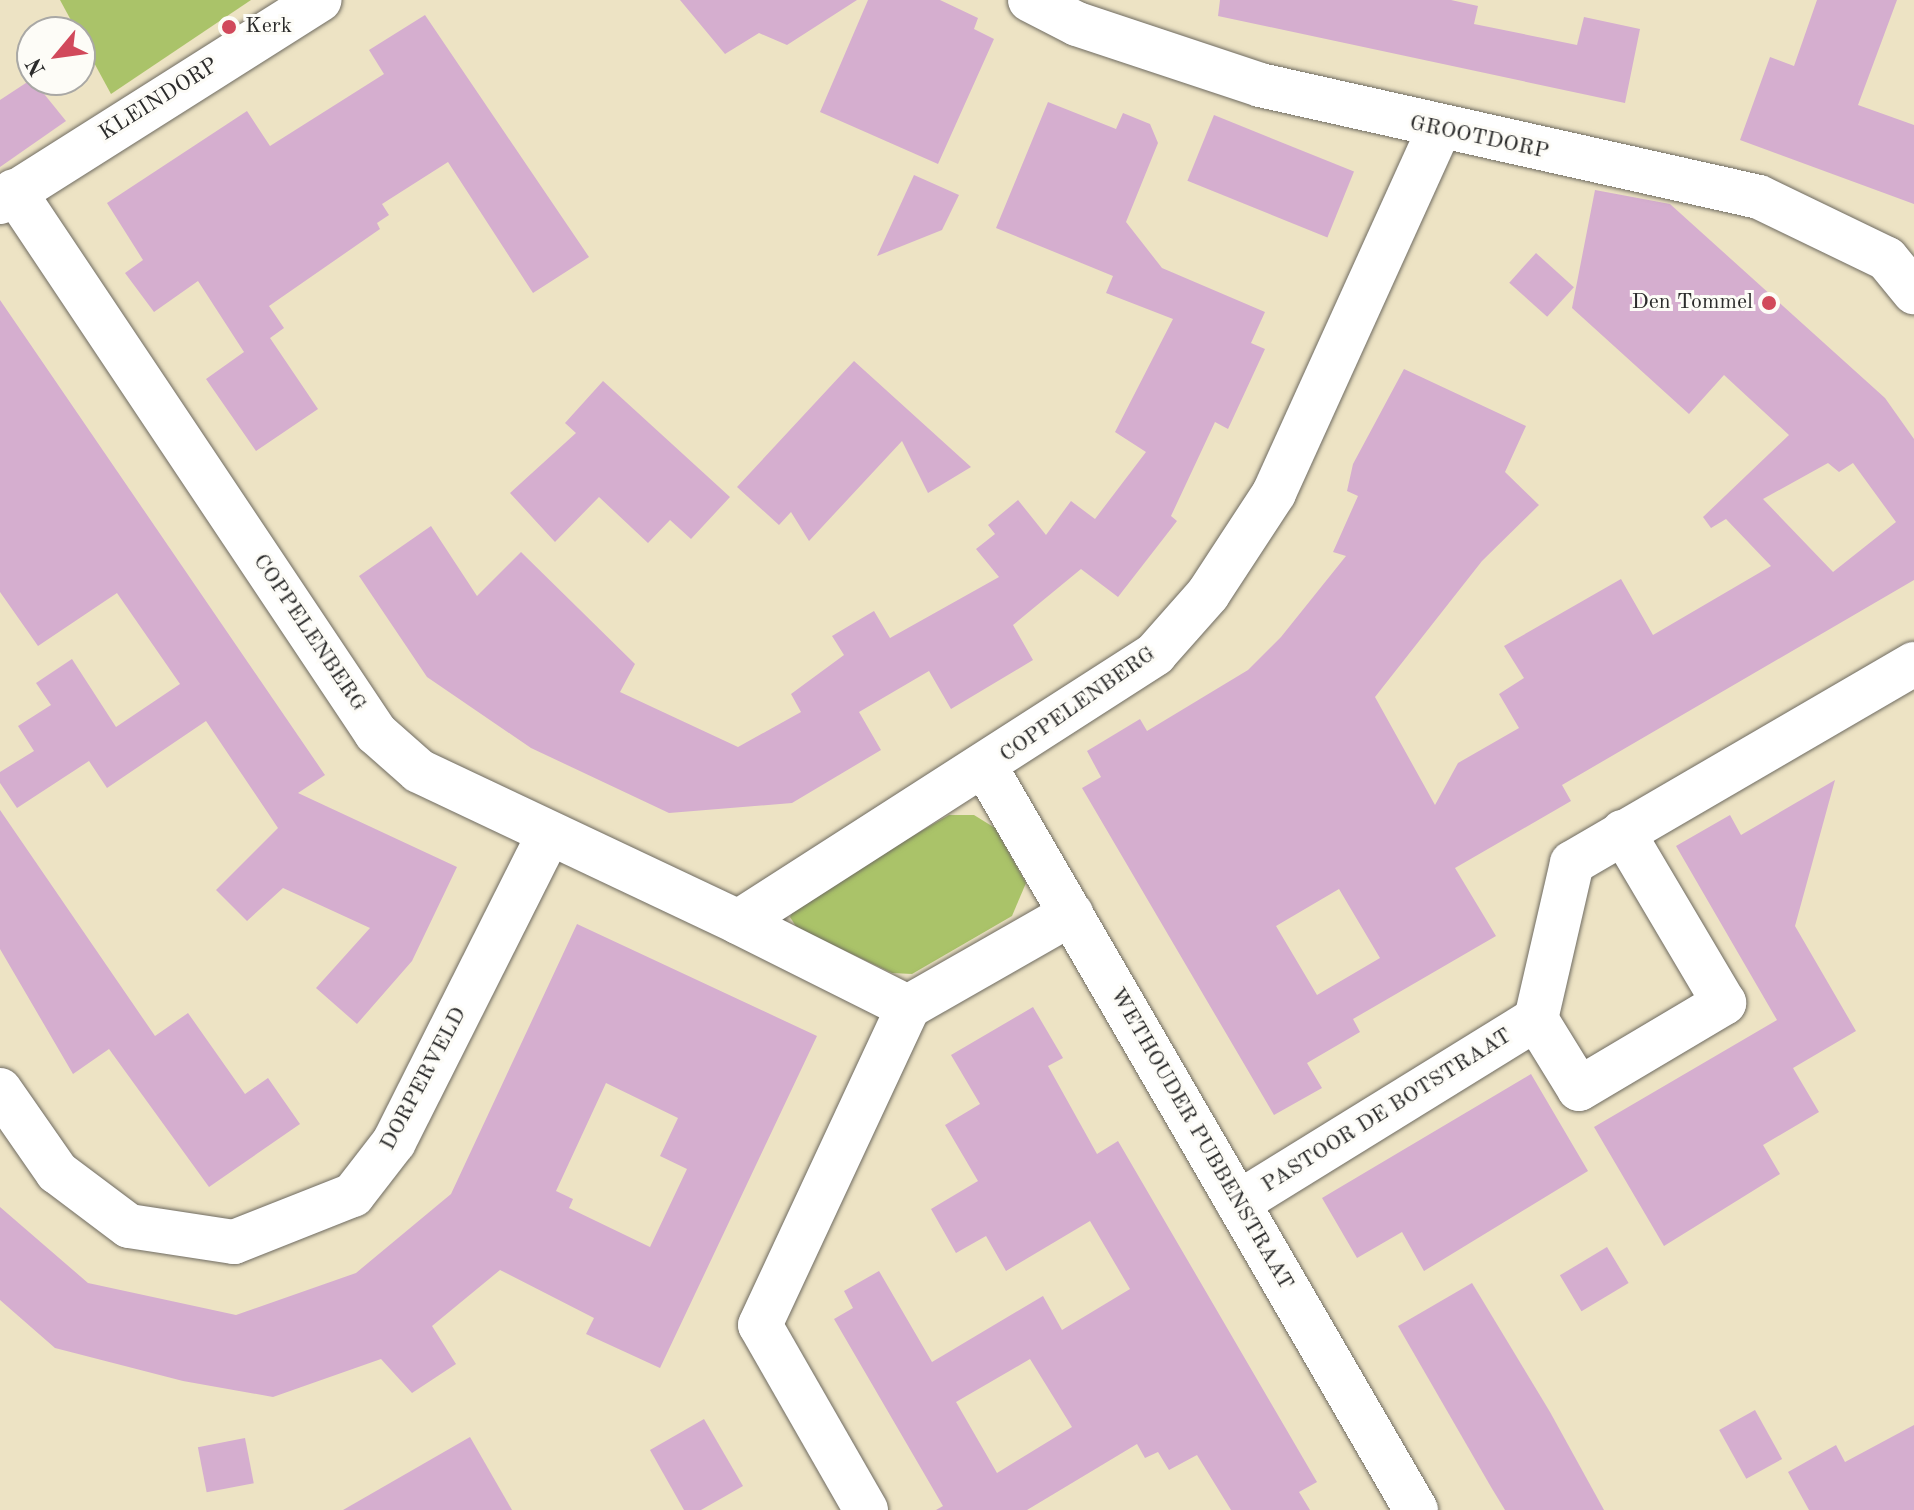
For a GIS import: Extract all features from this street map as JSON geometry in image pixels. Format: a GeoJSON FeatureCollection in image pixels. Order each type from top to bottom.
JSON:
{"type":"FeatureCollection","features":[{"type":"Feature","properties":{"kind":"street","name":"KLEINDORP"},"geometry":{"type":"LineString","coordinates":[[7,196],[319,0]]}},
{"type":"Feature","properties":{"kind":"street","name":"GROOTDORP"},"geometry":{"type":"LineString","coordinates":[[1030,0],[1077,24],[1260,85],[1439,130],[1759,197],[1887,259],[1912,285]]}},
{"type":"Feature","properties":{"kind":"street","name":"COPPELENBERG"},"geometry":{"type":"LineString","coordinates":[[738,922],[986,768],[1155,654],[1208,594],[1274,493],[1439,130]]}},
{"type":"Feature","properties":{"kind":"street","name":"COPPELENBERG"},"geometry":{"type":"LineString","coordinates":[[7,196],[376,733],[419,771],[548,836],[738,922],[908,1007]]}},
{"type":"Feature","properties":{"kind":"street","name":"PASTOOR DE BOTSTRAAT"},"geometry":{"type":"LineString","coordinates":[[1623,832],[1724,1003],[1579,1089],[1536,1019],[1572,863],[1623,832],[1914,664]]}},
{"type":"Feature","properties":{"kind":"street","name":"WETHOUDER PUBBENSTRAAT"},"geometry":{"type":"LineString","coordinates":[[986,768],[1416,1510]]}},
{"type":"Feature","properties":{"kind":"street","name":"DORPERVELD"},"geometry":{"type":"LineString","coordinates":[[0,1090],[57,1172],[129,1226],[234,1242],[353,1195],[394,1142],[548,836]]}},
{"type":"Feature","properties":{"kind":"street"},"geometry":{"type":"LineString","coordinates":[[866,1510],[760,1325],[908,1007],[1071,914]]}},
{"type":"Feature","properties":{"kind":"street","name":"PASTOOR DE BOTSTRAAT"},"geometry":{"type":"LineString","coordinates":[[1238,1203],[1536,1019]]}},
{"type":"Feature","properties":{"kind":"green space"},"geometry":{"type":"Polygon","coordinates":[[[60,0],[251,0],[111,94],[96,66],[96,16],[69,16],[60,0]]]}},
{"type":"Feature","properties":{"kind":"green space"},"geometry":{"type":"Polygon","coordinates":[[[949,815],[974,815],[995,828],[1026,883],[1012,916],[912,974],[892,973],[797,928],[790,917],[797,903],[949,815]]]}},
{"type":"Feature","properties":{"kind":"building"},"geometry":{"type":"Polygon","coordinates":[[[680,0],[857,0],[787,45],[759,33],[725,54],[680,0]]]}},
{"type":"Feature","properties":{"kind":"building"},"geometry":{"type":"Polygon","coordinates":[[[868,0],[940,0],[978,18],[974,29],[994,39],[938,164],[820,112],[868,0]]]}},
{"type":"Feature","properties":{"kind":"building"},"geometry":{"type":"Polygon","coordinates":[[[1220,0],[1451,0],[1478,6],[1474,24],[1577,45],[1584,17],[1640,29],[1625,103],[1218,16],[1220,0]]]}},
{"type":"Feature","properties":{"kind":"building"},"geometry":{"type":"Polygon","coordinates":[[[1817,0],[1897,0],[1858,105],[1914,125],[1914,204],[1740,140],[1770,57],[1794,66],[1817,0]]]}},
{"type":"Feature","properties":{"kind":"building"},"geometry":{"type":"Polygon","coordinates":[[[425,15],[589,257],[533,293],[448,162],[382,204],[389,215],[377,223],[380,229],[269,306],[284,328],[270,338],[318,409],[256,451],[206,379],[244,352],[198,281],[154,312],[125,273],[143,260],[107,203],[247,111],[270,146],[384,74],[369,50],[425,15]]]}},
{"type":"Feature","properties":{"kind":"building"},"geometry":{"type":"Polygon","coordinates":[[[16,90],[16,96],[46,96],[66,121],[0,167],[0,100],[16,90]]]}},
{"type":"Feature","properties":{"kind":"building"},"geometry":{"type":"Polygon","coordinates":[[[1048,102],[1116,129],[1123,113],[1150,124],[1158,143],[1126,222],[1162,268],[1265,312],[1251,343],[1265,349],[1228,429],[1215,422],[1171,516],[1177,521],[1118,597],[1081,569],[1013,625],[1033,660],[951,709],[929,671],[859,712],[881,750],[792,803],[669,813],[531,748],[427,677],[359,576],[431,526],[477,596],[521,552],[635,664],[620,692],[738,747],[801,712],[791,694],[844,655],[832,636],[874,611],[890,638],[999,577],[976,549],[995,534],[988,525],[1018,500],[1046,535],[1071,501],[1095,519],[1146,452],[1115,432],[1173,319],[1106,293],[1113,276],[996,228],[1048,102]]]}},
{"type":"Feature","properties":{"kind":"building"},"geometry":{"type":"Polygon","coordinates":[[[1214,115],[1354,172],[1327,237],[1187,181],[1214,115]]]}},
{"type":"Feature","properties":{"kind":"building"},"geometry":{"type":"Polygon","coordinates":[[[914,175],[959,195],[942,230],[877,256],[914,175]]]}},
{"type":"Feature","properties":{"kind":"building"},"geometry":{"type":"Polygon","coordinates":[[[1595,190],[1670,204],[1885,398],[1914,439],[1914,580],[1562,785],[1571,801],[1455,868],[1496,936],[1353,1019],[1360,1032],[1307,1063],[1322,1088],[1274,1115],[1082,788],[1101,777],[1087,751],[1140,719],[1147,731],[1248,670],[1281,637],[1346,556],[1333,552],[1358,496],[1347,491],[1353,464],[1404,369],[1526,426],[1505,472],[1539,505],[1482,561],[1375,697],[1435,805],[1458,763],[1519,728],[1499,694],[1524,678],[1504,646],[1621,579],[1653,635],[1771,566],[1726,519],[1711,528],[1703,517],[1789,435],[1724,375],[1689,414],[1572,308],[1595,190]],[[1828,463],[1763,499],[1833,572],[1896,522],[1853,463],[1839,472],[1828,463]],[[1339,889],[1276,926],[1317,995],[1380,958],[1339,889]]]}},
{"type":"Feature","properties":{"kind":"building"},"geometry":{"type":"Polygon","coordinates":[[[1536,253],[1574,287],[1547,317],[1509,283],[1536,253]]]}},
{"type":"Feature","properties":{"kind":"building"},"geometry":{"type":"Polygon","coordinates":[[[0,300],[325,775],[298,793],[457,867],[412,961],[357,1024],[316,988],[370,928],[283,888],[247,921],[216,890],[278,828],[206,721],[107,788],[89,761],[17,808],[0,783],[0,772],[34,751],[18,726],[51,705],[36,683],[72,659],[116,727],[180,684],[117,593],[38,646],[0,592],[0,300]]]}},
{"type":"Feature","properties":{"kind":"building"},"geometry":{"type":"Polygon","coordinates":[[[854,361],[971,467],[928,493],[902,441],[809,541],[791,512],[779,525],[737,487],[854,361]]]}},
{"type":"Feature","properties":{"kind":"building"},"geometry":{"type":"Polygon","coordinates":[[[603,381],[730,497],[691,539],[670,520],[648,543],[599,497],[555,542],[510,493],[576,433],[565,423],[603,381]]]}},
{"type":"Feature","properties":{"kind":"building"},"geometry":{"type":"Polygon","coordinates":[[[1835,780],[1795,926],[1856,1031],[1793,1068],[1819,1112],[1763,1145],[1780,1174],[1664,1246],[1594,1127],[1777,1020],[1676,846],[1730,815],[1741,835],[1835,780]]]}},
{"type":"Feature","properties":{"kind":"building"},"geometry":{"type":"Polygon","coordinates":[[[0,810],[155,1036],[188,1013],[245,1094],[268,1078],[300,1124],[209,1187],[109,1049],[73,1074],[0,949],[0,810]]]}},
{"type":"Feature","properties":{"kind":"building"},"geometry":{"type":"Polygon","coordinates":[[[577,924],[817,1036],[660,1368],[586,1334],[594,1318],[500,1270],[432,1326],[456,1364],[412,1393],[381,1359],[273,1397],[183,1381],[55,1348],[0,1300],[0,1207],[88,1283],[236,1315],[356,1273],[451,1194],[577,924]],[[606,1083],[556,1191],[573,1199],[569,1208],[650,1247],[687,1169],[660,1156],[678,1118],[606,1083]]]}},
{"type":"Feature","properties":{"kind":"building"},"geometry":{"type":"Polygon","coordinates":[[[1033,1007],[1063,1058],[1048,1066],[1097,1154],[1118,1141],[1317,1482],[1299,1492],[1310,1510],[1231,1510],[1197,1455],[1169,1470],[1158,1452],[1145,1458],[1137,1444],[1027,1510],[936,1510],[943,1506],[834,1319],[853,1308],[844,1291],[879,1271],[932,1362],[1043,1296],[1062,1330],[1130,1289],[1090,1221],[1006,1271],[986,1236],[956,1253],[931,1209],[978,1181],[945,1125],[980,1104],[951,1055],[1033,1007]],[[1030,1359],[956,1402],[997,1473],[1072,1427],[1030,1359]]]}},
{"type":"Feature","properties":{"kind":"building"},"geometry":{"type":"Polygon","coordinates":[[[1531,1074],[1588,1171],[1424,1271],[1402,1232],[1357,1258],[1322,1198],[1531,1074]]]}},
{"type":"Feature","properties":{"kind":"building"},"geometry":{"type":"Polygon","coordinates":[[[1607,1247],[1629,1283],[1581,1311],[1560,1275],[1607,1247]]]}},
{"type":"Feature","properties":{"kind":"building"},"geometry":{"type":"Polygon","coordinates":[[[1472,1283],[1550,1412],[1604,1510],[1505,1510],[1491,1487],[1398,1326],[1472,1283]]]}},
{"type":"Feature","properties":{"kind":"building"},"geometry":{"type":"Polygon","coordinates":[[[1755,1410],[1782,1459],[1746,1479],[1719,1430],[1755,1410]]]}},
{"type":"Feature","properties":{"kind":"building"},"geometry":{"type":"Polygon","coordinates":[[[704,1419],[743,1486],[701,1510],[684,1510],[650,1450],[704,1419]]]}},
{"type":"Feature","properties":{"kind":"building"},"geometry":{"type":"Polygon","coordinates":[[[1914,1425],[1914,1510],[1809,1510],[1788,1472],[1836,1445],[1845,1462],[1914,1425]]]}},
{"type":"Feature","properties":{"kind":"building"},"geometry":{"type":"Polygon","coordinates":[[[470,1437],[512,1510],[343,1510],[470,1437]]]}},
{"type":"Feature","properties":{"kind":"building"},"geometry":{"type":"Polygon","coordinates":[[[245,1438],[254,1483],[207,1492],[198,1447],[245,1438]]]}},
{"type":"Feature","properties":{"kind":"place","name":"Kerk"},"geometry":{"type":"Point","coordinates":[229,27]}},
{"type":"Feature","properties":{"kind":"place","name":"Den Tommel"},"geometry":{"type":"Point","coordinates":[1769,303]}}]}
